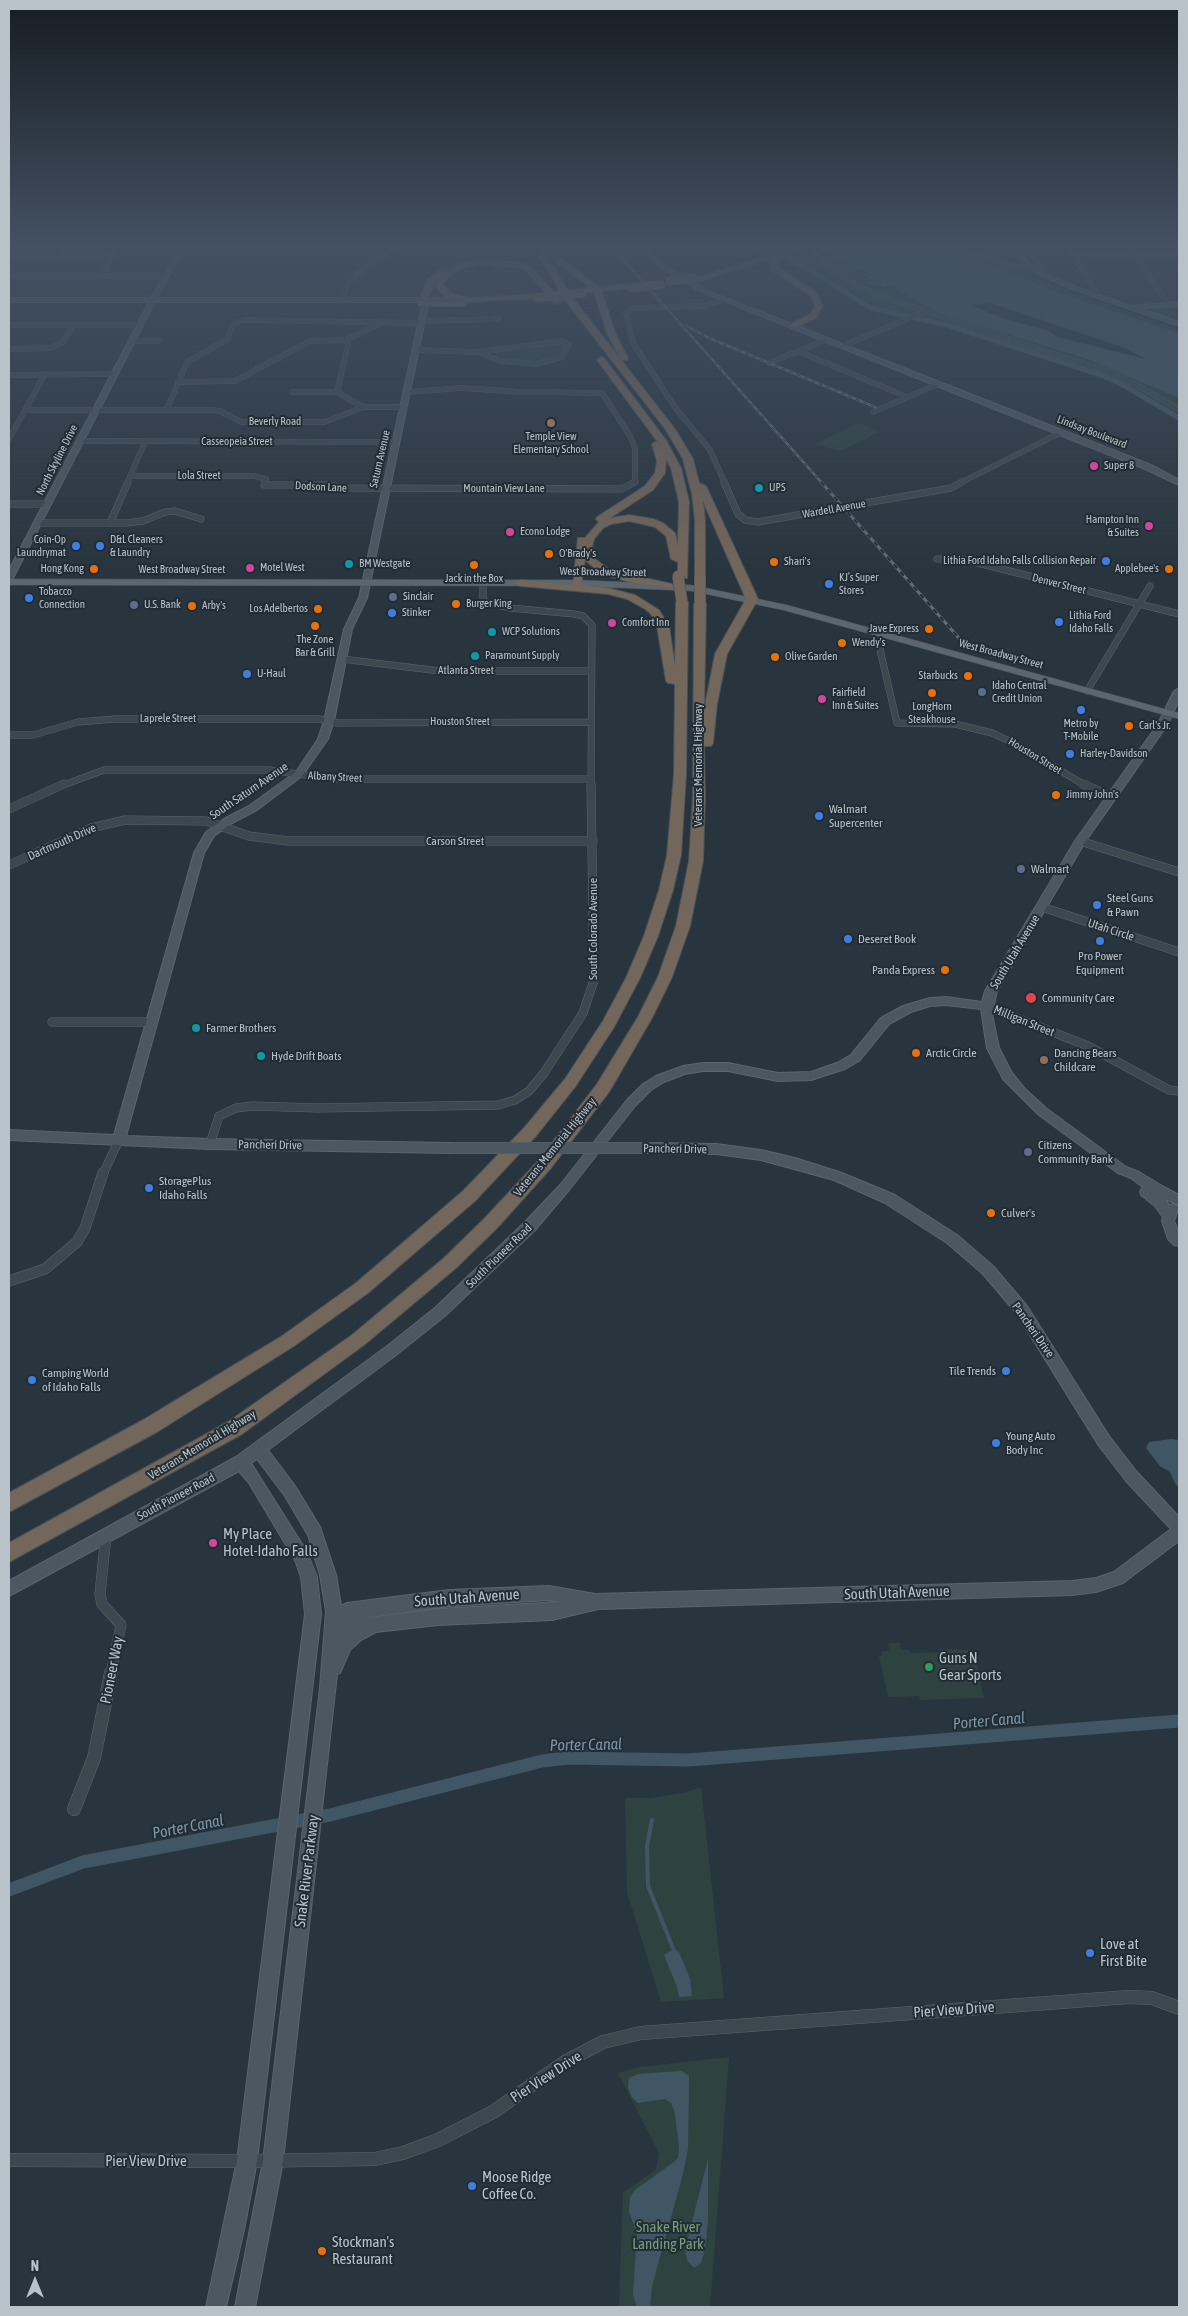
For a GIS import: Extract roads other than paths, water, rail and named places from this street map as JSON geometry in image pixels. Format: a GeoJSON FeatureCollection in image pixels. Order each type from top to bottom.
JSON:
{"type":"FeatureCollection","features":[{"type":"Feature","properties":{"kind":"highway"},"geometry":{"type":"LineString","coordinates":[[599,356],[661,440],[678,476],[684,502],[681,576],[682,602]]}},
{"type":"Feature","properties":{"kind":"highway","name":"Veterans Memorial Highway"},"geometry":{"type":"LineString","coordinates":[[9,1553],[126,1490],[243,1423],[358,1340],[450,1264],[545,1164],[603,1088],[645,1018],[665,977],[683,926],[696,861],[699,798],[700,520],[697,494],[688,459],[670,429],[613,356]]}},
{"type":"Feature","properties":{"kind":"highway"},"geometry":{"type":"LineString","coordinates":[[623,356],[670,429]]}},
{"type":"Feature","properties":{"kind":"highway"},"geometry":{"type":"LineString","coordinates":[[577,583],[581,543],[586,532],[598,521],[649,488],[660,473],[661,454],[636,405]]}},
{"type":"Feature","properties":{"kind":"highway"},"geometry":{"type":"LineString","coordinates":[[688,459],[748,586],[752,600],[729,637],[718,666],[699,798]]}},
{"type":"Feature","properties":{"kind":"highway"},"geometry":{"type":"LineString","coordinates":[[668,586],[619,577],[596,566],[590,560],[587,547],[593,532],[599,526],[618,519],[639,519],[659,525],[671,535],[681,576]]}},
{"type":"Feature","properties":{"kind":"highway"},"geometry":{"type":"LineString","coordinates":[[520,583],[620,594],[641,602],[655,612],[663,626],[669,655],[680,774]]}},
{"type":"Feature","properties":{"kind":"highway","name":"Veterans Memorial Highway"},"geometry":{"type":"LineString","coordinates":[[9,1503],[150,1426],[288,1341],[348,1299],[388,1267],[469,1196],[530,1132],[570,1083],[609,1023],[634,978],[651,936],[666,890],[674,855],[680,774],[682,602]]}},
{"type":"Feature","properties":{"kind":"main road","name":"West Broadway Street"},"geometry":{"type":"LineString","coordinates":[[9,580],[577,583],[668,586],[752,600],[1174,715]]}},
{"type":"Feature","properties":{"kind":"street","name":"North Skyline Drive"},"geometry":{"type":"LineString","coordinates":[[9,580],[123,356]]}},
{"type":"Feature","properties":{"kind":"street"},"geometry":{"type":"LineString","coordinates":[[167,409],[187,362],[198,356]]}},
{"type":"Feature","properties":{"kind":"street"},"geometry":{"type":"LineString","coordinates":[[178,382],[235,381],[282,356]]}},
{"type":"Feature","properties":{"kind":"street"},"geometry":{"type":"LineString","coordinates":[[337,392],[345,356]]}},
{"type":"Feature","properties":{"kind":"street","name":"Saturn Avenue"},"geometry":{"type":"LineString","coordinates":[[366,583],[415,356]]}},
{"type":"Feature","properties":{"kind":"street"},"geometry":{"type":"LineString","coordinates":[[488,356],[501,361],[537,364],[562,356]]}},
{"type":"Feature","properties":{"kind":"street","name":"Wardell Avenue"},"geometry":{"type":"LineString","coordinates":[[642,356],[665,392],[710,450],[738,514],[751,522],[950,488],[1062,432]]}},
{"type":"Feature","properties":{"kind":"street"},"geometry":{"type":"LineString","coordinates":[[769,363],[786,356]]}},
{"type":"Feature","properties":{"kind":"street"},"geometry":{"type":"LineString","coordinates":[[810,356],[907,397]]}},
{"type":"Feature","properties":{"kind":"street","name":"Lindsay Boulevard"},"geometry":{"type":"LineString","coordinates":[[867,356],[1148,466],[1179,483]]}},
{"type":"Feature","properties":{"kind":"street"},"geometry":{"type":"LineString","coordinates":[[1061,356],[1104,370],[1135,384],[1179,409]]}},
{"type":"Feature","properties":{"kind":"street"},"geometry":{"type":"LineString","coordinates":[[9,440],[45,374]]}},
{"type":"Feature","properties":{"kind":"street"},"geometry":{"type":"LineString","coordinates":[[9,375],[114,374]]}},
{"type":"Feature","properties":{"kind":"street"},"geometry":{"type":"LineString","coordinates":[[873,412],[938,384]]}},
{"type":"Feature","properties":{"kind":"street"},"geometry":{"type":"LineString","coordinates":[[408,392],[461,388],[523,392],[602,393],[630,436],[635,448],[635,482],[622,489]]}},
{"type":"Feature","properties":{"kind":"street"},"geometry":{"type":"LineString","coordinates":[[293,392],[337,392],[363,407]]}},
{"type":"Feature","properties":{"kind":"street","name":"Beverly Road"},"geometry":{"type":"LineString","coordinates":[[25,410],[167,409],[220,411],[241,422],[324,422],[363,407],[405,407]]}},
{"type":"Feature","properties":{"kind":"street","name":"Casseopeia Street"},"geometry":{"type":"LineString","coordinates":[[80,441],[395,442]]}},
{"type":"Feature","properties":{"kind":"street"},"geometry":{"type":"LineString","coordinates":[[110,523],[146,442]]}},
{"type":"Feature","properties":{"kind":"street","name":"Lola Street"},"geometry":{"type":"LineString","coordinates":[[132,476],[254,476],[266,479]]}},
{"type":"Feature","properties":{"kind":"street","name":"Dodson Lane"},"geometry":{"type":"LineString","coordinates":[[266,479],[264,485],[329,485],[341,488],[385,489]]}},
{"type":"Feature","properties":{"kind":"street","name":"Mountain View Lane"},"geometry":{"type":"LineString","coordinates":[[385,489],[622,489]]}},
{"type":"Feature","properties":{"kind":"street"},"geometry":{"type":"LineString","coordinates":[[9,504],[47,504]]}},
{"type":"Feature","properties":{"kind":"street"},"geometry":{"type":"LineString","coordinates":[[37,523],[142,521],[175,510],[201,519]]}},
{"type":"Feature","properties":{"kind":"street","name":"Denver Street"},"geometry":{"type":"LineString","coordinates":[[937,559],[962,560],[1179,614]]}},
{"type":"Feature","properties":{"kind":"street","name":"South Saturn Avenue"},"geometry":{"type":"LineString","coordinates":[[118,1140],[153,1022],[199,853],[210,834],[253,808],[299,774],[323,739],[329,721],[348,629],[363,598],[366,583]]}},
{"type":"Feature","properties":{"kind":"street","name":"South Colorado Avenue"},"geometry":{"type":"LineString","coordinates":[[210,1144],[219,1116],[236,1108],[252,1106],[318,1108],[498,1105],[516,1100],[529,1091],[544,1073],[583,1013],[594,980],[590,722],[592,625],[588,620],[574,614],[488,604],[483,600],[482,596],[483,583]]}},
{"type":"Feature","properties":{"kind":"street"},"geometry":{"type":"LineString","coordinates":[[1087,691],[1150,586]]}},
{"type":"Feature","properties":{"kind":"street","name":"Houston Street"},"geometry":{"type":"LineString","coordinates":[[884,635],[880,645],[881,654],[897,723],[955,724],[992,733],[1018,744],[1082,784],[1110,796]]}},
{"type":"Feature","properties":{"kind":"street","name":"Atlanta Street"},"geometry":{"type":"LineString","coordinates":[[342,659],[440,671],[591,671]]}},
{"type":"Feature","properties":{"kind":"street","name":"South Utah Avenue"},"geometry":{"type":"LineString","coordinates":[[1179,691],[1174,715],[1110,796],[1080,841],[991,991],[986,1006],[987,1025],[993,1048],[1008,1076],[1043,1112],[1122,1170],[1135,1174],[1157,1190],[1179,1200]]}},
{"type":"Feature","properties":{"kind":"street","name":"Laprele Street"},"geometry":{"type":"LineString","coordinates":[[9,735],[43,733],[90,720],[319,719],[329,721]]}},
{"type":"Feature","properties":{"kind":"street","name":"Houston Street"},"geometry":{"type":"LineString","coordinates":[[329,721],[590,722]]}},
{"type":"Feature","properties":{"kind":"street","name":"Albany Street"},"geometry":{"type":"LineString","coordinates":[[81,777],[104,770],[268,770],[333,779],[591,779]]}},
{"type":"Feature","properties":{"kind":"street"},"geometry":{"type":"LineString","coordinates":[[9,809],[81,777]]}},
{"type":"Feature","properties":{"kind":"street","name":"Dartmouth Drive"},"geometry":{"type":"LineString","coordinates":[[9,865],[69,837],[107,823],[125,820],[206,820]]}},
{"type":"Feature","properties":{"kind":"street","name":"Carson Street"},"geometry":{"type":"LineString","coordinates":[[206,820],[249,836],[318,841],[593,841]]}},
{"type":"Feature","properties":{"kind":"street"},"geometry":{"type":"LineString","coordinates":[[1080,841],[1179,872]]}},
{"type":"Feature","properties":{"kind":"street","name":"Utah Circle"},"geometry":{"type":"LineString","coordinates":[[1042,907],[1179,952]]}},
{"type":"Feature","properties":{"kind":"street","name":"South Pioneer Road"},"geometry":{"type":"LineString","coordinates":[[9,1589],[241,1462],[391,1351],[461,1293],[530,1226],[565,1187],[631,1103],[647,1087],[660,1079],[683,1070],[703,1067],[728,1067],[778,1077],[811,1076],[841,1066],[855,1058],[884,1021],[907,1009],[930,1002],[946,1001],[986,1006]]}},
{"type":"Feature","properties":{"kind":"street","name":"Milligan Street"},"geometry":{"type":"LineString","coordinates":[[986,1006],[1088,1046],[1169,1090],[1179,1091]]}},
{"type":"Feature","properties":{"kind":"street"},"geometry":{"type":"LineString","coordinates":[[52,1022],[153,1022]]}},
{"type":"Feature","properties":{"kind":"street","name":"Pancheri Drive"},"geometry":{"type":"LineString","coordinates":[[9,1135],[210,1144],[452,1148],[716,1149],[761,1155],[838,1176],[890,1199],[952,1239],[988,1270],[1022,1310],[1130,1476],[1179,1527]]}},
{"type":"Feature","properties":{"kind":"street"},"geometry":{"type":"LineString","coordinates":[[9,1280],[45,1269],[64,1255],[77,1242],[85,1228],[98,1184],[118,1140]]}},
{"type":"Feature","properties":{"kind":"street","name":"South Utah Avenue"},"geometry":{"type":"LineString","coordinates":[[1122,1170],[1128,1179],[1174,1210],[1169,1228],[1179,1241]]}},
{"type":"Feature","properties":{"kind":"street","name":"Snake River Parkway"},"geometry":{"type":"LineString","coordinates":[[245,2307],[273,2160],[336,1621],[328,1575],[315,1532],[290,1491],[259,1450]]}},
{"type":"Feature","properties":{"kind":"street","name":"Snake River Parkway"},"geometry":{"type":"LineString","coordinates":[[216,2307],[234,2230],[247,2161],[312,1623],[312,1592],[302,1557],[254,1478],[241,1462]]}},
{"type":"Feature","properties":{"kind":"street","name":"South Utah Avenue"},"geometry":{"type":"LineString","coordinates":[[336,1621],[347,1611],[449,1598],[549,1593],[598,1601],[1050,1588],[1096,1585],[1118,1578],[1131,1570],[1179,1532]]}},
{"type":"Feature","properties":{"kind":"street","name":"Pioneer Way"},"geometry":{"type":"LineString","coordinates":[[74,1808],[94,1758],[121,1625],[118,1619],[102,1604],[100,1594],[106,1535]]}},
{"type":"Feature","properties":{"kind":"street","name":"South Utah Avenue"},"geometry":{"type":"LineString","coordinates":[[312,1623],[336,1621],[347,1628],[438,1617],[552,1612],[598,1601]]}},
{"type":"Feature","properties":{"kind":"street"},"geometry":{"type":"LineString","coordinates":[[328,1688],[338,1653],[344,1644],[356,1634],[390,1623]]}},
{"type":"Feature","properties":{"kind":"street","name":"Pier View Drive"},"geometry":{"type":"LineString","coordinates":[[9,2160],[247,2161],[375,2159],[403,2154],[438,2140],[493,2112],[565,2062],[604,2042],[641,2033],[1129,1998],[1152,1998],[1179,2008]]}},
{"type":"Feature","properties":{"kind":"water"},"geometry":{"type":"Polygon","coordinates":[[[1078,356],[1134,356],[1146,359],[1140,356],[1179,356],[1179,398],[1078,356]]]}},
{"type":"Feature","properties":{"kind":"water"},"geometry":{"type":"Polygon","coordinates":[[[1171,1439],[1179,1440],[1179,1487],[1176,1485],[1170,1472],[1160,1466],[1146,1448],[1149,1442],[1171,1439]]]}},
{"type":"Feature","properties":{"kind":"water"},"geometry":{"type":"Polygon","coordinates":[[[674,1949],[679,1952],[690,1979],[692,1996],[679,1997],[664,1955],[674,1949]]]}},
{"type":"Feature","properties":{"kind":"water"},"geometry":{"type":"Polygon","coordinates":[[[682,2071],[689,2076],[688,2149],[683,2174],[652,2286],[650,2307],[637,2307],[633,2295],[637,2234],[629,2212],[630,2197],[635,2190],[678,2158],[679,2148],[675,2113],[671,2103],[665,2099],[638,2103],[632,2097],[628,2088],[629,2078],[638,2074],[682,2071]]]}},
{"type":"Feature","properties":{"kind":"water"},"geometry":{"type":"Polygon","coordinates":[[[708,2159],[708,2222],[705,2249],[701,2263],[694,2268],[687,2260],[685,2249],[708,2159]]]}},
{"type":"Feature","properties":{"kind":"waterway","name":"Porter Canal"},"geometry":{"type":"LineString","coordinates":[[1043,356],[1101,375],[1125,386],[1179,418]]}},
{"type":"Feature","properties":{"kind":"waterway","name":"Porter Canal"},"geometry":{"type":"LineString","coordinates":[[9,1890],[83,1862],[330,1815],[542,1761],[568,1758],[689,1760],[1179,1721]]}},
{"type":"Feature","properties":{"kind":"waterway"},"geometry":{"type":"LineString","coordinates":[[652,1820],[647,1846],[648,1886],[675,1953]]}},
{"type":"Feature","properties":{"kind":"railway"},"geometry":{"type":"LineString","coordinates":[[709,356],[822,483]]}},
{"type":"Feature","properties":{"kind":"railway"},"geometry":{"type":"LineString","coordinates":[[752,356],[875,407]]}},
{"type":"Feature","properties":{"kind":"railway"},"geometry":{"type":"LineString","coordinates":[[821,482],[966,646]]}},
{"type":"Feature","properties":{"kind":"place","name":"Temple View Elementary School"},"geometry":{"type":"Point","coordinates":[551,423]}},
{"type":"Feature","properties":{"kind":"place","name":"Super 8"},"geometry":{"type":"Point","coordinates":[1094,466]}},
{"type":"Feature","properties":{"kind":"place","name":"UPS"},"geometry":{"type":"Point","coordinates":[759,488]}},
{"type":"Feature","properties":{"kind":"place","name":"Hampton Inn & Suites"},"geometry":{"type":"Point","coordinates":[1149,526]}},
{"type":"Feature","properties":{"kind":"place","name":"Econo Lodge"},"geometry":{"type":"Point","coordinates":[510,532]}},
{"type":"Feature","properties":{"kind":"place","name":"Coin-Op Laundrymat"},"geometry":{"type":"Point","coordinates":[76,546]}},
{"type":"Feature","properties":{"kind":"place","name":"D&L Cleaners & Laundry"},"geometry":{"type":"Point","coordinates":[100,546]}},
{"type":"Feature","properties":{"kind":"place","name":"O'Brady's"},"geometry":{"type":"Point","coordinates":[549,554]}},
{"type":"Feature","properties":{"kind":"place","name":"Lithia Ford Idaho Falls Collision Repair"},"geometry":{"type":"Point","coordinates":[1106,561]}},
{"type":"Feature","properties":{"kind":"place","name":"Shari's"},"geometry":{"type":"Point","coordinates":[774,562]}},
{"type":"Feature","properties":{"kind":"place","name":"BM Westgate"},"geometry":{"type":"Point","coordinates":[349,564]}},
{"type":"Feature","properties":{"kind":"place","name":"Jack in the Box"},"geometry":{"type":"Point","coordinates":[474,565]}},
{"type":"Feature","properties":{"kind":"place","name":"Motel West"},"geometry":{"type":"Point","coordinates":[250,568]}},
{"type":"Feature","properties":{"kind":"place","name":"Hong Kong"},"geometry":{"type":"Point","coordinates":[94,569]}},
{"type":"Feature","properties":{"kind":"place","name":"Applebee's"},"geometry":{"type":"Point","coordinates":[1169,569]}},
{"type":"Feature","properties":{"kind":"place","name":"KJ’s Super Stores"},"geometry":{"type":"Point","coordinates":[829,584]}},
{"type":"Feature","properties":{"kind":"place","name":"Sinclair"},"geometry":{"type":"Point","coordinates":[393,597]}},
{"type":"Feature","properties":{"kind":"place","name":"Tobacco Connection"},"geometry":{"type":"Point","coordinates":[29,598]}},
{"type":"Feature","properties":{"kind":"place","name":"Burger King"},"geometry":{"type":"Point","coordinates":[456,604]}},
{"type":"Feature","properties":{"kind":"place","name":"U.S. Bank"},"geometry":{"type":"Point","coordinates":[134,605]}},
{"type":"Feature","properties":{"kind":"place","name":"Arby's"},"geometry":{"type":"Point","coordinates":[192,606]}},
{"type":"Feature","properties":{"kind":"place","name":"Los Adelbertos"},"geometry":{"type":"Point","coordinates":[318,609]}},
{"type":"Feature","properties":{"kind":"place","name":"Stinker"},"geometry":{"type":"Point","coordinates":[392,613]}},
{"type":"Feature","properties":{"kind":"place","name":"Lithia Ford Idaho Falls"},"geometry":{"type":"Point","coordinates":[1059,622]}},
{"type":"Feature","properties":{"kind":"place","name":"Comfort Inn"},"geometry":{"type":"Point","coordinates":[612,623]}},
{"type":"Feature","properties":{"kind":"place","name":"The Zone Bar & Grill"},"geometry":{"type":"Point","coordinates":[315,626]}},
{"type":"Feature","properties":{"kind":"place","name":"Jave Express"},"geometry":{"type":"Point","coordinates":[929,629]}},
{"type":"Feature","properties":{"kind":"place","name":"WCP Solutions"},"geometry":{"type":"Point","coordinates":[492,632]}},
{"type":"Feature","properties":{"kind":"place","name":"Wendy's"},"geometry":{"type":"Point","coordinates":[842,643]}},
{"type":"Feature","properties":{"kind":"place","name":"Paramount Supply"},"geometry":{"type":"Point","coordinates":[475,656]}},
{"type":"Feature","properties":{"kind":"place","name":"Olive Garden"},"geometry":{"type":"Point","coordinates":[775,657]}},
{"type":"Feature","properties":{"kind":"place","name":"U-Haul"},"geometry":{"type":"Point","coordinates":[247,674]}},
{"type":"Feature","properties":{"kind":"place","name":"Starbucks"},"geometry":{"type":"Point","coordinates":[968,676]}},
{"type":"Feature","properties":{"kind":"place","name":"Idaho Central Credit Union"},"geometry":{"type":"Point","coordinates":[982,692]}},
{"type":"Feature","properties":{"kind":"place","name":"LongHorn Steakhouse"},"geometry":{"type":"Point","coordinates":[932,693]}},
{"type":"Feature","properties":{"kind":"place","name":"Fairfield Inn & Suites"},"geometry":{"type":"Point","coordinates":[822,699]}},
{"type":"Feature","properties":{"kind":"place","name":"Metro by T-Mobile"},"geometry":{"type":"Point","coordinates":[1081,710]}},
{"type":"Feature","properties":{"kind":"place","name":"Carl's Jr."},"geometry":{"type":"Point","coordinates":[1129,726]}},
{"type":"Feature","properties":{"kind":"place","name":"Harley-Davidson"},"geometry":{"type":"Point","coordinates":[1070,754]}},
{"type":"Feature","properties":{"kind":"place","name":"Jimmy John's"},"geometry":{"type":"Point","coordinates":[1056,795]}},
{"type":"Feature","properties":{"kind":"place","name":"Walmart Supercenter"},"geometry":{"type":"Point","coordinates":[819,816]}},
{"type":"Feature","properties":{"kind":"place","name":"Walmart"},"geometry":{"type":"Point","coordinates":[1021,869]}},
{"type":"Feature","properties":{"kind":"place","name":"Steel Guns & Pawn"},"geometry":{"type":"Point","coordinates":[1097,905]}},
{"type":"Feature","properties":{"kind":"place","name":"Deseret Book"},"geometry":{"type":"Point","coordinates":[848,939]}},
{"type":"Feature","properties":{"kind":"place","name":"Pro Power Equipment"},"geometry":{"type":"Point","coordinates":[1100,941]}},
{"type":"Feature","properties":{"kind":"place","name":"Panda Express"},"geometry":{"type":"Point","coordinates":[945,970]}},
{"type":"Feature","properties":{"kind":"place","name":"Community Care"},"geometry":{"type":"Point","coordinates":[1031,998]}},
{"type":"Feature","properties":{"kind":"place","name":"Farmer Brothers"},"geometry":{"type":"Point","coordinates":[196,1028]}},
{"type":"Feature","properties":{"kind":"place","name":"Arctic Circle"},"geometry":{"type":"Point","coordinates":[916,1053]}},
{"type":"Feature","properties":{"kind":"place","name":"Hyde Drift Boats"},"geometry":{"type":"Point","coordinates":[261,1056]}},
{"type":"Feature","properties":{"kind":"place","name":"Dancing Bears Childcare"},"geometry":{"type":"Point","coordinates":[1044,1060]}},
{"type":"Feature","properties":{"kind":"place","name":"Citizens Community Bank"},"geometry":{"type":"Point","coordinates":[1028,1152]}},
{"type":"Feature","properties":{"kind":"place","name":"StoragePlus Idaho Falls"},"geometry":{"type":"Point","coordinates":[149,1188]}},
{"type":"Feature","properties":{"kind":"place","name":"Culver's"},"geometry":{"type":"Point","coordinates":[991,1213]}},
{"type":"Feature","properties":{"kind":"place","name":"Tile Trends"},"geometry":{"type":"Point","coordinates":[1006,1371]}},
{"type":"Feature","properties":{"kind":"place","name":"Camping World of Idaho Falls"},"geometry":{"type":"Point","coordinates":[32,1380]}},
{"type":"Feature","properties":{"kind":"place","name":"Young Auto Body Inc"},"geometry":{"type":"Point","coordinates":[996,1443]}},
{"type":"Feature","properties":{"kind":"place","name":"My Place Hotel-Idaho Falls"},"geometry":{"type":"Point","coordinates":[213,1543]}},
{"type":"Feature","properties":{"kind":"place","name":"Guns N Gear Sports"},"geometry":{"type":"Point","coordinates":[929,1667]}},
{"type":"Feature","properties":{"kind":"place","name":"Love at First Bite"},"geometry":{"type":"Point","coordinates":[1090,1953]}},
{"type":"Feature","properties":{"kind":"place","name":"Moose Ridge Coffee Co."},"geometry":{"type":"Point","coordinates":[472,2186]}},
{"type":"Feature","properties":{"kind":"place","name":"Stockman's Restaurant"},"geometry":{"type":"Point","coordinates":[322,2251]}},
{"type":"Feature","properties":{"kind":"park label","name":"Snake River Landing Park"},"geometry":{"type":"Point","coordinates":[668,2236]}}]}
